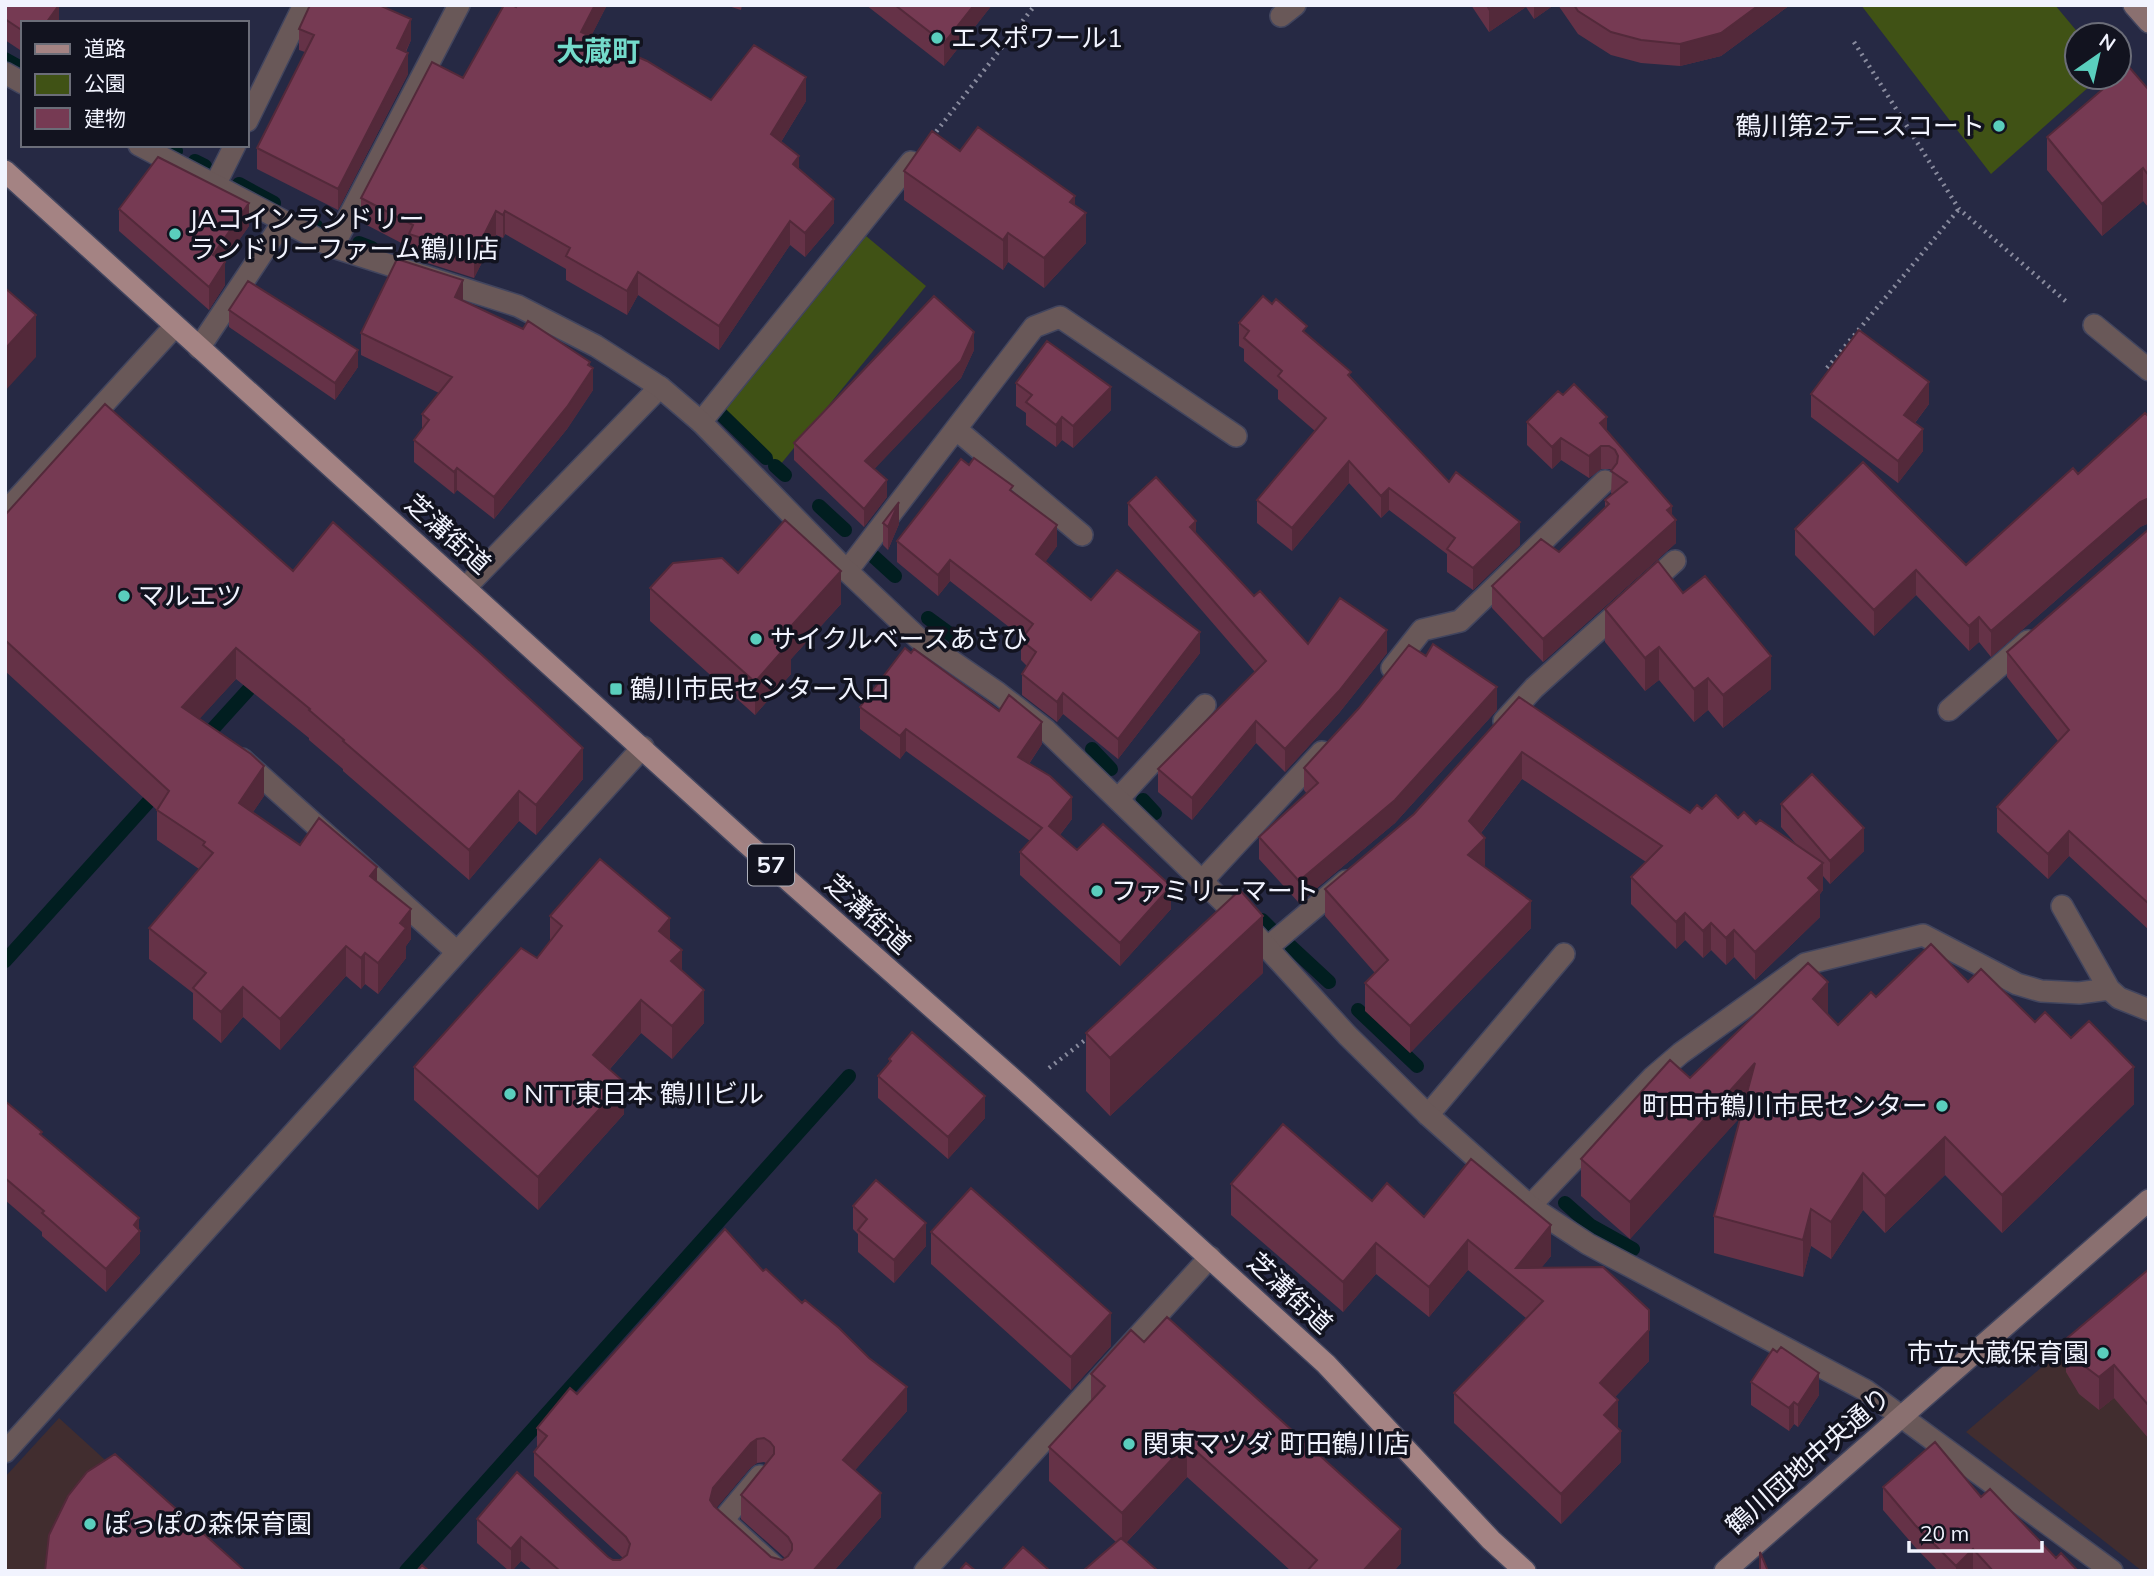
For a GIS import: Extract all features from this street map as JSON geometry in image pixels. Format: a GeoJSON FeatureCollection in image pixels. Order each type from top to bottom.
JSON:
{"type":"FeatureCollection","features":[{"type":"Feature","properties":{"kind":"main road","name":"芝溝街道"},"geometry":{"type":"LineString","coordinates":[[5,172],[745,842],[1210,1257],[1326,1364],[1491,1540],[1525,1571]]}},
{"type":"Feature","properties":{"kind":"street"},"geometry":{"type":"LineString","coordinates":[[248,119],[304,5]]}},
{"type":"Feature","properties":{"kind":"street"},"geometry":{"type":"LineString","coordinates":[[333,247],[458,5]]}},
{"type":"Feature","properties":{"kind":"street"},"geometry":{"type":"LineString","coordinates":[[2134,5],[2149,22]]}},
{"type":"Feature","properties":{"kind":"street"},"geometry":{"type":"LineString","coordinates":[[5,74],[21,82]]}},
{"type":"Feature","properties":{"kind":"street"},"geometry":{"type":"LineString","coordinates":[[143,147],[333,247],[518,306],[596,346],[660,387],[701,422],[918,638],[1046,730],[1268,947],[1347,1035],[1428,1115],[1530,1206],[1588,1244],[1865,1390],[2112,1571]]}},
{"type":"Feature","properties":{"kind":"street"},"geometry":{"type":"LineString","coordinates":[[215,185],[233,147]]}},
{"type":"Feature","properties":{"kind":"street"},"geometry":{"type":"LineString","coordinates":[[701,422],[911,162]]}},
{"type":"Feature","properties":{"kind":"street"},"geometry":{"type":"LineString","coordinates":[[199,348],[283,222]]}},
{"type":"Feature","properties":{"kind":"street"},"geometry":{"type":"LineString","coordinates":[[847,570],[1034,327],[1060,317],[1236,436]]}},
{"type":"Feature","properties":{"kind":"street"},"geometry":{"type":"LineString","coordinates":[[2094,325],[2149,370]]}},
{"type":"Feature","properties":{"kind":"street"},"geometry":{"type":"LineString","coordinates":[[5,512],[175,326]]}},
{"type":"Feature","properties":{"kind":"street"},"geometry":{"type":"LineString","coordinates":[[466,587],[660,387]]}},
{"type":"Feature","properties":{"kind":"street"},"geometry":{"type":"LineString","coordinates":[[957,430],[1082,535]]}},
{"type":"Feature","properties":{"kind":"street"},"geometry":{"type":"LineString","coordinates":[[1381,681],[1422,630],[1460,621],[1605,481]]}},
{"type":"Feature","properties":{"kind":"street"},"geometry":{"type":"LineString","coordinates":[[1488,739],[1534,688],[1675,561]]}},
{"type":"Feature","properties":{"kind":"street"},"geometry":{"type":"LineString","coordinates":[[1949,710],[2043,628]]}},
{"type":"Feature","properties":{"kind":"street"},"geometry":{"type":"LineString","coordinates":[[1118,799],[1205,705]]}},
{"type":"Feature","properties":{"kind":"street"},"geometry":{"type":"LineString","coordinates":[[1202,881],[1340,732]]}},
{"type":"Feature","properties":{"kind":"street"},"geometry":{"type":"LineString","coordinates":[[5,1452],[643,747]]}},
{"type":"Feature","properties":{"kind":"street"},"geometry":{"type":"LineString","coordinates":[[237,754],[457,952]]}},
{"type":"Feature","properties":{"kind":"street"},"geometry":{"type":"LineString","coordinates":[[1268,947],[1362,868]]}},
{"type":"Feature","properties":{"kind":"street"},"geometry":{"type":"LineString","coordinates":[[2062,906],[2109,989],[2119,998],[2149,1010]]}},
{"type":"Feature","properties":{"kind":"street"},"geometry":{"type":"LineString","coordinates":[[1530,1206],[1653,1077],[1681,1053],[1805,964],[1923,935],[2017,984],[2041,991],[2079,993],[2109,989]]}},
{"type":"Feature","properties":{"kind":"street"},"geometry":{"type":"LineString","coordinates":[[1428,1115],[1564,954]]}},
{"type":"Feature","properties":{"kind":"street","name":"鶴川団地中央通り"},"geometry":{"type":"LineString","coordinates":[[1725,1571],[2149,1200]]}},
{"type":"Feature","properties":{"kind":"street"},"geometry":{"type":"LineString","coordinates":[[925,1571],[1210,1257]]}},
{"type":"Feature","properties":{"kind":"street"},"geometry":{"type":"LineString","coordinates":[[761,1475],[723,1520],[779,1571]]}},
{"type":"Feature","properties":{"kind":"path"},"geometry":{"type":"LineString","coordinates":[[911,162],[1035,5]]}},
{"type":"Feature","properties":{"kind":"path"},"geometry":{"type":"LineString","coordinates":[[1854,42],[1959,209],[2094,325]]}},
{"type":"Feature","properties":{"kind":"path"},"geometry":{"type":"LineString","coordinates":[[1827,368],[1959,209]]}},
{"type":"Feature","properties":{"kind":"path"},"geometry":{"type":"LineString","coordinates":[[1023,1088],[1099,1029]]}},
{"type":"Feature","properties":{"kind":"shaded area","name":"市立大蔵保育園"},"geometry":{"type":"Polygon","coordinates":[[[2149,1275],[2149,1571],[2142,1571],[1966,1432],[2149,1275]]]}},
{"type":"Feature","properties":{"kind":"shaded area","name":"ぽっぽの森保育園"},"geometry":{"type":"Polygon","coordinates":[[[59,1418],[227,1571],[5,1571],[5,1477],[59,1418]]]}},
{"type":"Feature","properties":{"kind":"green space","name":"鶴川第2テニスコート"},"geometry":{"type":"Polygon","coordinates":[[[1861,5],[2055,5],[2068,21],[2063,21],[2063,91],[2084,91],[1991,174],[1861,5]]]}},
{"type":"Feature","properties":{"kind":"green space"},"geometry":{"type":"Polygon","coordinates":[[[866,236],[926,286],[780,465],[723,412],[866,236]]]}},
{"type":"Feature","properties":{"kind":"building"},"geometry":{"type":"Polygon","coordinates":[[[5,5],[59,5],[47,21],[21,21],[21,30],[5,19],[5,5]]]}},
{"type":"Feature","properties":{"kind":"building"},"geometry":{"type":"Polygon","coordinates":[[[310,5],[379,5],[411,19],[397,48],[408,53],[338,189],[257,148],[314,35],[299,29],[310,5]]]}},
{"type":"Feature","properties":{"kind":"building"},"geometry":{"type":"Polygon","coordinates":[[[504,5],[595,5],[581,32],[647,61],[711,100],[754,45],[806,77],[771,134],[799,156],[793,164],[834,199],[805,233],[790,221],[719,326],[638,272],[627,291],[566,256],[570,248],[505,211],[503,215],[496,211],[474,255],[409,234],[413,225],[361,198],[432,62],[463,78],[504,5]]]}},
{"type":"Feature","properties":{"kind":"building"},"geometry":{"type":"Polygon","coordinates":[[[895,5],[974,5],[944,43],[895,5]]]}},
{"type":"Feature","properties":{"kind":"building"},"geometry":{"type":"Polygon","coordinates":[[[1574,5],[1759,5],[1721,33],[1680,44],[1641,40],[1611,32],[1578,11],[1574,5]]]}},
{"type":"Feature","properties":{"kind":"building"},"geometry":{"type":"Polygon","coordinates":[[[2133,72],[2149,90],[2149,176],[2143,168],[2102,204],[2047,137],[2101,91],[2133,91],[2133,72]]]}},
{"type":"Feature","properties":{"kind":"building"},"geometry":{"type":"Polygon","coordinates":[[[978,127],[1075,196],[1070,202],[1086,213],[1044,258],[1008,233],[1003,240],[904,171],[932,131],[960,151],[978,127]]]}},
{"type":"Feature","properties":{"kind":"building"},"geometry":{"type":"Polygon","coordinates":[[[158,157],[249,203],[213,255],[225,262],[209,287],[119,209],[158,157]]]}},
{"type":"Feature","properties":{"kind":"building"},"geometry":{"type":"Polygon","coordinates":[[[397,259],[463,280],[455,297],[523,329],[528,321],[590,362],[588,365],[593,368],[567,407],[494,497],[457,468],[454,472],[414,440],[429,420],[422,414],[452,377],[361,333],[397,259]]]}},
{"type":"Feature","properties":{"kind":"building"},"geometry":{"type":"Polygon","coordinates":[[[248,281],[358,350],[335,383],[229,310],[248,281]]]}},
{"type":"Feature","properties":{"kind":"building"},"geometry":{"type":"Polygon","coordinates":[[[5,288],[36,315],[5,349],[5,288]]]}},
{"type":"Feature","properties":{"kind":"building"},"geometry":{"type":"Polygon","coordinates":[[[934,296],[974,332],[961,361],[865,461],[887,480],[864,509],[794,443],[934,296]]]}},
{"type":"Feature","properties":{"kind":"building"},"geometry":{"type":"Polygon","coordinates":[[[1263,296],[1272,304],[1276,299],[1307,326],[1303,331],[1351,372],[1348,375],[1449,482],[1456,472],[1520,522],[1473,568],[1447,549],[1455,538],[1389,488],[1381,496],[1349,461],[1292,528],[1257,500],[1326,418],[1278,376],[1282,371],[1244,338],[1249,331],[1239,323],[1263,296]]]}},
{"type":"Feature","properties":{"kind":"building"},"geometry":{"type":"Polygon","coordinates":[[[1859,330],[1929,382],[1904,415],[1923,429],[1898,461],[1811,394],[1859,330]]]}},
{"type":"Feature","properties":{"kind":"building"},"geometry":{"type":"Polygon","coordinates":[[[1047,341],[1111,387],[1073,426],[1062,417],[1056,425],[1026,402],[1032,395],[1016,383],[1047,341]]]}},
{"type":"Feature","properties":{"kind":"building"},"geometry":{"type":"Polygon","coordinates":[[[1574,384],[1607,417],[1600,423],[1672,506],[1667,510],[1676,520],[1543,639],[1492,586],[1541,539],[1559,552],[1609,504],[1605,500],[1627,482],[1611,471],[1618,456],[1609,446],[1601,446],[1589,456],[1561,438],[1552,447],[1527,422],[1558,391],[1563,395],[1574,384]]]}},
{"type":"Feature","properties":{"kind":"building"},"geometry":{"type":"Polygon","coordinates":[[[105,404],[293,571],[333,522],[583,748],[536,805],[519,791],[469,850],[310,709],[236,648],[182,707],[251,754],[264,766],[239,803],[300,845],[319,818],[377,867],[370,876],[411,909],[400,923],[406,928],[378,963],[365,953],[361,958],[346,946],[280,1019],[243,987],[221,1012],[193,988],[206,973],[149,928],[213,853],[203,845],[205,842],[157,810],[169,791],[5,640],[5,515],[105,404]]]}},
{"type":"Feature","properties":{"kind":"building"},"geometry":{"type":"Polygon","coordinates":[[[2145,413],[2149,417],[2149,499],[2140,502],[1991,631],[1979,617],[1969,626],[1916,570],[1874,610],[1795,529],[1863,462],[1966,565],[2073,468],[2078,474],[2145,413]]]}},
{"type":"Feature","properties":{"kind":"building"},"geometry":{"type":"Polygon","coordinates":[[[974,458],[1013,486],[1010,490],[1057,525],[1036,554],[1091,600],[1117,570],[1200,632],[1118,739],[1063,693],[1057,702],[1022,674],[1036,652],[1021,640],[1033,624],[950,560],[938,575],[897,541],[961,459],[969,465],[974,458]]]}},
{"type":"Feature","properties":{"kind":"building"},"geometry":{"type":"Polygon","coordinates":[[[1156,477],[1196,521],[1190,527],[1254,596],[1260,591],[1308,644],[1340,598],[1387,630],[1339,691],[1285,749],[1256,721],[1192,798],[1158,769],[1266,661],[1128,503],[1156,477]]]}},
{"type":"Feature","properties":{"kind":"building"},"geometry":{"type":"Polygon","coordinates":[[[899,502],[888,527],[883,523],[899,502]]]}},
{"type":"Feature","properties":{"kind":"building"},"geometry":{"type":"Polygon","coordinates":[[[785,520],[841,571],[784,634],[791,641],[755,682],[650,588],[673,563],[722,558],[738,573],[785,520]]]}},
{"type":"Feature","properties":{"kind":"building"},"geometry":{"type":"Polygon","coordinates":[[[2149,529],[2149,904],[2069,831],[2048,854],[1997,807],[2069,730],[2007,652],[2149,529]]]}},
{"type":"Feature","properties":{"kind":"building"},"geometry":{"type":"Polygon","coordinates":[[[1658,561],[1683,593],[1705,576],[1771,656],[1723,695],[1708,678],[1694,689],[1659,647],[1645,658],[1605,609],[1658,561]]]}},
{"type":"Feature","properties":{"kind":"building"},"geometry":{"type":"Polygon","coordinates":[[[1433,644],[1497,687],[1395,800],[1299,881],[1259,837],[1318,783],[1304,768],[1359,708],[1409,645],[1426,656],[1433,644]]]}},
{"type":"Feature","properties":{"kind":"building"},"geometry":{"type":"Polygon","coordinates":[[[905,648],[911,653],[914,649],[999,711],[1009,695],[1042,722],[1018,757],[1050,776],[1072,797],[1049,826],[1077,850],[1103,824],[1171,886],[1120,943],[1020,852],[1042,828],[906,729],[900,736],[860,707],[905,648]]]}},
{"type":"Feature","properties":{"kind":"building"},"geometry":{"type":"Polygon","coordinates":[[[1519,697],[1690,813],[1697,805],[1702,809],[1716,795],[1738,818],[1744,812],[1756,824],[1760,820],[1823,863],[1808,878],[1820,890],[1755,952],[1734,930],[1726,938],[1711,923],[1703,931],[1685,913],[1676,922],[1631,877],[1662,846],[1522,752],[1469,821],[1485,838],[1468,855],[1531,901],[1410,1026],[1365,983],[1388,960],[1325,889],[1414,814],[1519,697]]]}},
{"type":"Feature","properties":{"kind":"building"},"geometry":{"type":"Polygon","coordinates":[[[1812,774],[1864,828],[1830,861],[1781,804],[1812,774]]]}},
{"type":"Feature","properties":{"kind":"building"},"geometry":{"type":"Polygon","coordinates":[[[600,859],[670,918],[659,931],[682,950],[671,961],[704,990],[672,1026],[641,1000],[593,1055],[624,1082],[538,1177],[414,1067],[521,948],[537,958],[562,926],[550,916],[600,859]]]}},
{"type":"Feature","properties":{"kind":"building"},"geometry":{"type":"Polygon","coordinates":[[[1240,890],[1263,916],[1110,1058],[1086,1033],[1240,890]]]}},
{"type":"Feature","properties":{"kind":"building"},"geometry":{"type":"Polygon","coordinates":[[[1931,944],[1968,982],[1981,969],[2035,1022],[2045,1012],[2071,1038],[2089,1021],[2134,1067],[2002,1195],[1945,1137],[1885,1196],[1863,1173],[1831,1222],[1811,1209],[1803,1240],[1714,1216],[1755,1063],[1630,1202],[1581,1159],[1670,1060],[1690,1078],[1808,963],[1828,982],[1813,999],[1838,1025],[1871,992],[1876,997],[1931,944]]]}},
{"type":"Feature","properties":{"kind":"building"},"geometry":{"type":"Polygon","coordinates":[[[912,1032],[985,1096],[948,1137],[878,1076],[912,1032]]]}},
{"type":"Feature","properties":{"kind":"building"},"geometry":{"type":"Polygon","coordinates":[[[5,1101],[139,1218],[134,1225],[140,1231],[106,1269],[5,1178],[5,1101]]]}},
{"type":"Feature","properties":{"kind":"building"},"geometry":{"type":"Polygon","coordinates":[[[1283,1124],[1372,1201],[1387,1183],[1424,1217],[1471,1159],[1551,1225],[1516,1268],[1603,1267],[1649,1310],[1649,1330],[1600,1383],[1618,1400],[1604,1415],[1621,1431],[1561,1494],[1454,1393],[1543,1301],[1468,1240],[1429,1287],[1376,1243],[1343,1282],[1231,1184],[1283,1124]]]}},
{"type":"Feature","properties":{"kind":"building"},"geometry":{"type":"Polygon","coordinates":[[[876,1180],[926,1223],[894,1260],[858,1230],[867,1219],[853,1206],[876,1180]]]}},
{"type":"Feature","properties":{"kind":"building"},"geometry":{"type":"Polygon","coordinates":[[[971,1188],[1111,1313],[1071,1357],[931,1232],[971,1188]]]}},
{"type":"Feature","properties":{"kind":"building"},"geometry":{"type":"Polygon","coordinates":[[[725,1229],[763,1271],[766,1269],[802,1303],[805,1300],[869,1358],[907,1387],[843,1460],[881,1493],[813,1571],[560,1571],[521,1537],[511,1549],[477,1519],[517,1472],[608,1557],[620,1560],[627,1555],[630,1544],[626,1537],[534,1452],[547,1436],[537,1428],[570,1388],[577,1394],[725,1229]],[[764,1438],[751,1443],[713,1488],[710,1500],[771,1557],[782,1560],[792,1550],[788,1537],[741,1495],[774,1454],[774,1447],[764,1438]]]}},
{"type":"Feature","properties":{"kind":"building"},"geometry":{"type":"Polygon","coordinates":[[[2149,1269],[2149,1406],[2114,1365],[2099,1377],[2079,1362],[2066,1339],[2149,1269]]]}},
{"type":"Feature","properties":{"kind":"building"},"geometry":{"type":"Polygon","coordinates":[[[1167,1317],[1401,1529],[1363,1571],[1307,1571],[1317,1560],[1187,1443],[1122,1513],[1049,1447],[1105,1386],[1091,1374],[1131,1330],[1144,1342],[1167,1317]]]}},
{"type":"Feature","properties":{"kind":"building"},"geometry":{"type":"Polygon","coordinates":[[[1781,1347],[1819,1373],[1798,1405],[1794,1402],[1789,1408],[1751,1382],[1773,1349],[1777,1352],[1781,1347]]]}},
{"type":"Feature","properties":{"kind":"building"},"geometry":{"type":"Polygon","coordinates":[[[1935,1442],[1981,1497],[1990,1489],[2056,1558],[2061,1553],[2078,1571],[1993,1571],[1973,1549],[1956,1566],[1915,1525],[1883,1487],[1935,1442]]]}},
{"type":"Feature","properties":{"kind":"building"},"geometry":{"type":"Polygon","coordinates":[[[115,1454],[245,1571],[45,1571],[49,1535],[68,1496],[87,1472],[115,1454]]]}},
{"type":"Feature","properties":{"kind":"building"},"geometry":{"type":"Polygon","coordinates":[[[1121,1538],[1158,1571],[1083,1571],[1121,1538]]]}},
{"type":"Feature","properties":{"kind":"building"},"geometry":{"type":"Polygon","coordinates":[[[1023,1547],[1050,1571],[1001,1571],[1023,1547]]]}},
{"type":"Feature","properties":{"kind":"building"},"geometry":{"type":"Polygon","coordinates":[[[1760,1552],[1768,1571],[1760,1571],[1760,1552]]]}},
{"type":"Feature","properties":{"kind":"building"},"geometry":{"type":"Polygon","coordinates":[[[966,1563],[976,1571],[959,1571],[966,1563]]]}},
{"type":"Feature","properties":{"kind":"building"},"geometry":{"type":"Polygon","coordinates":[[[422,1565],[429,1571],[417,1571],[422,1565]]]}},
{"type":"Feature","properties":{"kind":"waterway"},"geometry":{"type":"LineString","coordinates":[[5,59],[21,68]]}},
{"type":"Feature","properties":{"kind":"waterway"},"geometry":{"type":"LineString","coordinates":[[169,147],[176,151]]}},
{"type":"Feature","properties":{"kind":"waterway"},"geometry":{"type":"LineString","coordinates":[[195,161],[205,166]]}},
{"type":"Feature","properties":{"kind":"waterway"},"geometry":{"type":"LineString","coordinates":[[239,184],[274,203]]}},
{"type":"Feature","properties":{"kind":"waterway"},"geometry":{"type":"LineString","coordinates":[[308,221],[316,226]]}},
{"type":"Feature","properties":{"kind":"waterway"},"geometry":{"type":"LineString","coordinates":[[359,243],[372,248]]}},
{"type":"Feature","properties":{"kind":"waterway"},"geometry":{"type":"LineString","coordinates":[[721,414],[766,458]]}},
{"type":"Feature","properties":{"kind":"waterway"},"geometry":{"type":"LineString","coordinates":[[775,466],[785,475]]}},
{"type":"Feature","properties":{"kind":"waterway"},"geometry":{"type":"LineString","coordinates":[[819,506],[845,530]]}},
{"type":"Feature","properties":{"kind":"waterway"},"geometry":{"type":"LineString","coordinates":[[872,555],[895,576]]}},
{"type":"Feature","properties":{"kind":"waterway"},"geometry":{"type":"LineString","coordinates":[[928,618],[954,637]]}},
{"type":"Feature","properties":{"kind":"waterway"},"geometry":{"type":"LineString","coordinates":[[201,742],[260,677]]}},
{"type":"Feature","properties":{"kind":"waterway"},"geometry":{"type":"LineString","coordinates":[[1092,749],[1111,769]]}},
{"type":"Feature","properties":{"kind":"waterway"},"geometry":{"type":"LineString","coordinates":[[5,961],[160,789]]}},
{"type":"Feature","properties":{"kind":"waterway"},"geometry":{"type":"LineString","coordinates":[[1143,800],[1155,813]]}},
{"type":"Feature","properties":{"kind":"waterway"},"geometry":{"type":"LineString","coordinates":[[1262,920],[1274,932]]}},
{"type":"Feature","properties":{"kind":"waterway"},"geometry":{"type":"LineString","coordinates":[[1288,944],[1329,982]]}},
{"type":"Feature","properties":{"kind":"waterway"},"geometry":{"type":"LineString","coordinates":[[1358,1010],[1417,1066]]}},
{"type":"Feature","properties":{"kind":"waterway"},"geometry":{"type":"LineString","coordinates":[[406,1571],[849,1076]]}},
{"type":"Feature","properties":{"kind":"waterway"},"geometry":{"type":"LineString","coordinates":[[1565,1203],[1590,1225],[1633,1249]]}},
{"type":"Feature","properties":{"kind":"place","name":"エスポワール1"},"geometry":{"type":"Point","coordinates":[937,38]}},
{"type":"Feature","properties":{"kind":"place","name":"鶴川第2テニスコート"},"geometry":{"type":"Point","coordinates":[1999,126]}},
{"type":"Feature","properties":{"kind":"place","name":"JAコインランドリー ランドリーファーム鶴川店"},"geometry":{"type":"Point","coordinates":[175,234]}},
{"type":"Feature","properties":{"kind":"place","name":"マルエツ"},"geometry":{"type":"Point","coordinates":[124,596]}},
{"type":"Feature","properties":{"kind":"place","name":"サイクルベースあさひ"},"geometry":{"type":"Point","coordinates":[756,639]}},
{"type":"Feature","properties":{"kind":"place","name":"鶴川市民センター入口"},"geometry":{"type":"Point","coordinates":[616,689]}},
{"type":"Feature","properties":{"kind":"place","name":"ファミリーマート"},"geometry":{"type":"Point","coordinates":[1097,891]}},
{"type":"Feature","properties":{"kind":"place","name":"NTT東日本 鶴川ビル"},"geometry":{"type":"Point","coordinates":[510,1094]}},
{"type":"Feature","properties":{"kind":"place","name":"町田市鶴川市民センター"},"geometry":{"type":"Point","coordinates":[1942,1106]}},
{"type":"Feature","properties":{"kind":"place","name":"市立大蔵保育園"},"geometry":{"type":"Point","coordinates":[2103,1353]}},
{"type":"Feature","properties":{"kind":"place","name":"関東マツダ 町田鶴川店"},"geometry":{"type":"Point","coordinates":[1129,1444]}},
{"type":"Feature","properties":{"kind":"place","name":"ぽっぽの森保育園"},"geometry":{"type":"Point","coordinates":[90,1524]}},
{"type":"Feature","properties":{"kind":"district","name":"大蔵町"},"geometry":{"type":"Point","coordinates":[598,51]}}]}
